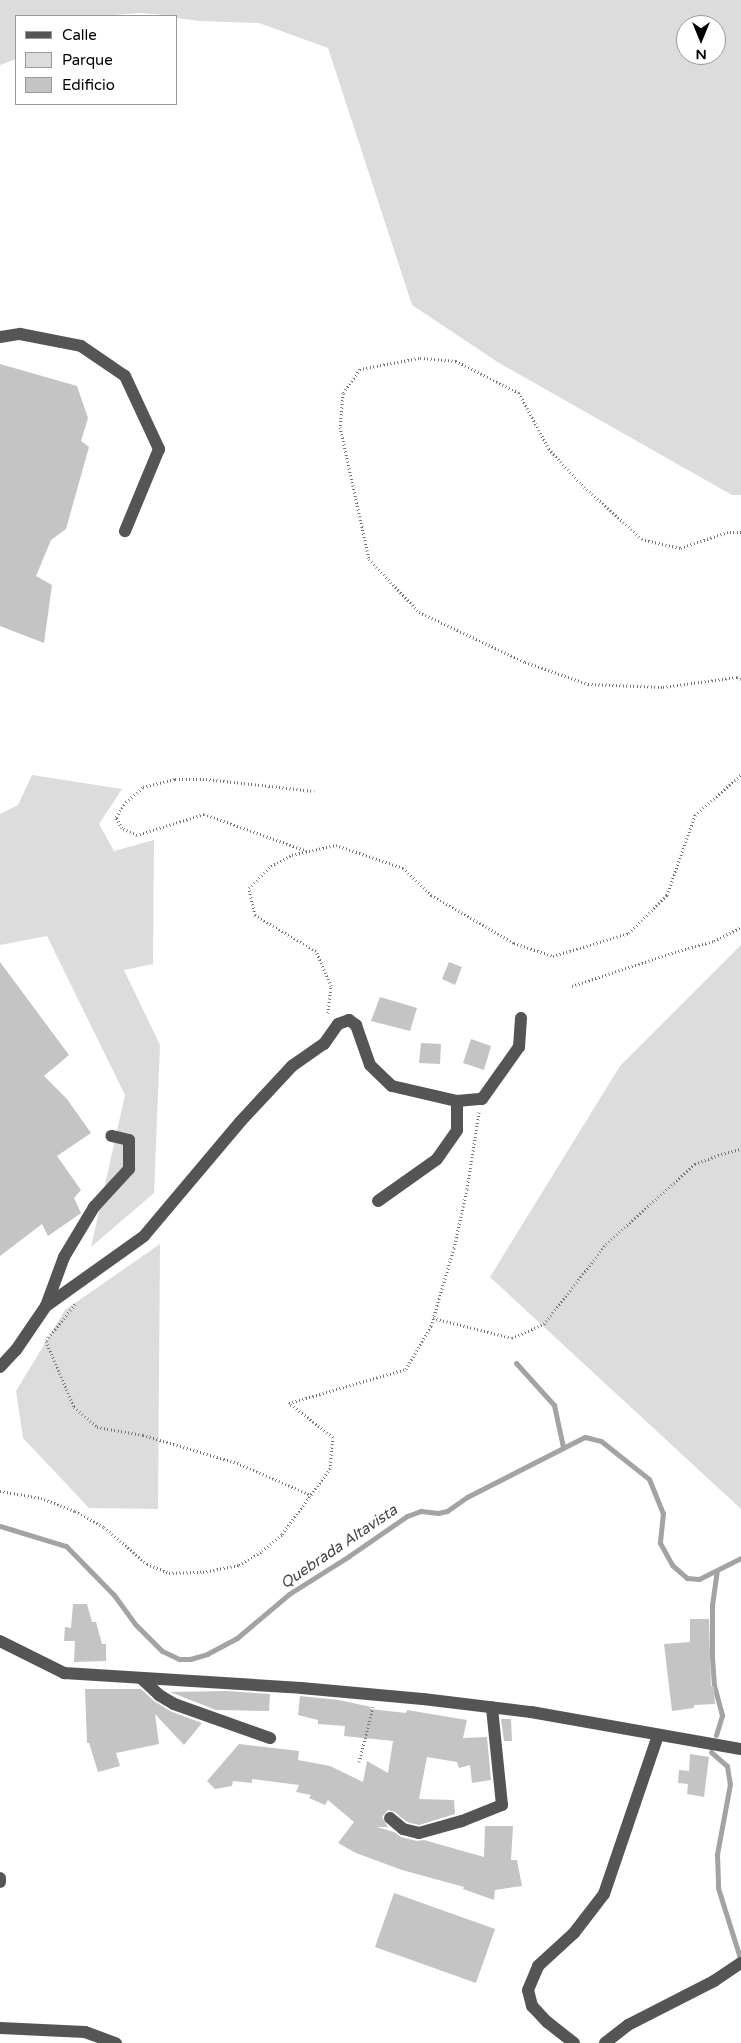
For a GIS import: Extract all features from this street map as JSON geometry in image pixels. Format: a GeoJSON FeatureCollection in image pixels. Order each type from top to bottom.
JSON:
{"type":"FeatureCollection","features":[{"type":"Feature","properties":{"kind":"street"},"geometry":{"type":"LineString","coordinates":[[0,337],[20,334],[82,346],[125,376],[159,449],[125,531]]}},
{"type":"Feature","properties":{"kind":"street"},"geometry":{"type":"LineString","coordinates":[[46,1306],[144,1236],[240,1122],[292,1066],[324,1044],[338,1024],[348,1020],[356,1025],[370,1065],[392,1086],[457,1101],[482,1099],[519,1047],[521,1018]]}},
{"type":"Feature","properties":{"kind":"street"},"geometry":{"type":"LineString","coordinates":[[378,1201],[437,1159],[457,1130],[457,1101]]}},
{"type":"Feature","properties":{"kind":"street"},"geometry":{"type":"LineString","coordinates":[[0,1367],[16,1350],[46,1306],[64,1257],[94,1208],[129,1169],[129,1140],[111,1136]]}},
{"type":"Feature","properties":{"kind":"street"},"geometry":{"type":"LineString","coordinates":[[0,1641],[64,1673],[301,1688],[531,1712],[658,1736],[741,1749]]}},
{"type":"Feature","properties":{"kind":"street"},"geometry":{"type":"LineString","coordinates":[[141,1678],[159,1695],[174,1704],[270,1738]]}},
{"type":"Feature","properties":{"kind":"street"},"geometry":{"type":"LineString","coordinates":[[390,1818],[403,1829],[419,1833],[462,1821],[502,1805],[492,1708]]}},
{"type":"Feature","properties":{"kind":"street"},"geometry":{"type":"LineString","coordinates":[[574,2043],[546,2022],[532,2006],[528,1990],[538,1966],[574,1933],[604,1894],[658,1736]]}},
{"type":"Feature","properties":{"kind":"street"},"geometry":{"type":"LineString","coordinates":[[604,2043],[628,2024],[714,1981],[741,1963]]}},
{"type":"Feature","properties":{"kind":"street"},"geometry":{"type":"LineString","coordinates":[[0,2028],[85,2032],[116,2043]]}},
{"type":"Feature","properties":{"kind":"path"},"geometry":{"type":"LineString","coordinates":[[741,532],[728,532],[680,548],[642,540],[580,483],[549,449],[519,393],[456,361],[419,358],[360,369],[343,393],[340,427],[369,559],[419,612],[525,662],[588,684],[663,687],[737,677],[741,679]]}},
{"type":"Feature","properties":{"kind":"path"},"geometry":{"type":"LineString","coordinates":[[328,1019],[331,986],[316,951],[255,915],[249,888],[271,866],[292,855],[336,845],[403,868],[431,895],[514,943],[552,956],[629,933],[667,894],[695,815],[741,775]]}},
{"type":"Feature","properties":{"kind":"path"},"geometry":{"type":"LineString","coordinates":[[307,852],[204,814],[137,835],[122,828],[116,817],[126,802],[144,787],[175,779],[206,780],[314,791]]}},
{"type":"Feature","properties":{"kind":"path"},"geometry":{"type":"LineString","coordinates":[[572,986],[714,941],[741,927]]}},
{"type":"Feature","properties":{"kind":"path"},"geometry":{"type":"LineString","coordinates":[[0,1491],[41,1498],[75,1511],[104,1527],[147,1564],[169,1573],[203,1572],[239,1565],[262,1551],[282,1534],[330,1469],[333,1437],[289,1402],[406,1369],[433,1318],[454,1248],[467,1189],[482,1099]]}},
{"type":"Feature","properties":{"kind":"path"},"geometry":{"type":"LineString","coordinates":[[433,1318],[512,1338],[544,1324],[606,1244],[695,1164],[741,1149]]}},
{"type":"Feature","properties":{"kind":"path"},"geometry":{"type":"LineString","coordinates":[[81,1297],[46,1341],[74,1408],[97,1427],[143,1435],[237,1463],[311,1495]]}},
{"type":"Feature","properties":{"kind":"path"},"geometry":{"type":"LineString","coordinates":[[359,1762],[376,1695]]}},
{"type":"Feature","properties":{"kind":"green space"},"geometry":{"type":"Polygon","coordinates":[[[0,0],[741,0],[741,495],[732,495],[499,363],[412,305],[328,48],[259,23],[200,21],[178,18],[178,15],[141,13],[112,15],[15,15],[15,59],[0,65],[0,0]]]}},
{"type":"Feature","properties":{"kind":"green space"},"geometry":{"type":"Polygon","coordinates":[[[32,775],[122,789],[99,824],[114,851],[154,840],[153,964],[124,970],[160,1045],[154,1193],[91,1247],[125,1095],[47,936],[0,945],[0,814],[18,805],[32,775]]]}},
{"type":"Feature","properties":{"kind":"green space"},"geometry":{"type":"Polygon","coordinates":[[[741,945],[741,1509],[490,1277],[620,1066],[741,945]]]}},
{"type":"Feature","properties":{"kind":"green space"},"geometry":{"type":"Polygon","coordinates":[[[160,1244],[158,1509],[89,1508],[23,1438],[16,1391],[65,1310],[160,1244]]]}},
{"type":"Feature","properties":{"kind":"building"},"geometry":{"type":"Polygon","coordinates":[[[0,364],[77,386],[88,418],[81,441],[89,447],[66,529],[51,540],[36,576],[52,585],[44,643],[0,626],[0,364]]]}},
{"type":"Feature","properties":{"kind":"building"},"geometry":{"type":"Polygon","coordinates":[[[0,962],[69,1055],[44,1076],[67,1099],[91,1133],[57,1156],[81,1190],[74,1198],[81,1213],[48,1236],[42,1224],[0,1256],[0,962]]]}},
{"type":"Feature","properties":{"kind":"building"},"geometry":{"type":"Polygon","coordinates":[[[449,962],[462,967],[455,985],[442,979],[449,962]]]}},
{"type":"Feature","properties":{"kind":"building"},"geometry":{"type":"Polygon","coordinates":[[[380,997],[417,1008],[410,1031],[371,1021],[380,997]]]}},
{"type":"Feature","properties":{"kind":"building"},"geometry":{"type":"Polygon","coordinates":[[[471,1039],[491,1046],[484,1070],[463,1063],[471,1039]]]}},
{"type":"Feature","properties":{"kind":"building"},"geometry":{"type":"Polygon","coordinates":[[[421,1043],[441,1044],[440,1064],[419,1063],[421,1043]]]}},
{"type":"Feature","properties":{"kind":"building"},"geometry":{"type":"Polygon","coordinates":[[[73,1604],[87,1604],[92,1622],[96,1622],[102,1644],[106,1644],[106,1661],[74,1662],[75,1641],[64,1641],[65,1627],[71,1628],[73,1604]]]}},
{"type":"Feature","properties":{"kind":"building"},"geometry":{"type":"Polygon","coordinates":[[[690,1619],[709,1619],[711,1686],[714,1686],[715,1704],[694,1705],[694,1708],[672,1711],[664,1644],[690,1642],[690,1619]]]}},
{"type":"Feature","properties":{"kind":"building"},"geometry":{"type":"Polygon","coordinates":[[[85,1689],[141,1689],[154,1701],[170,1711],[202,1723],[184,1745],[155,1714],[159,1744],[116,1753],[120,1766],[98,1772],[89,1743],[87,1743],[85,1689]]]}},
{"type":"Feature","properties":{"kind":"building"},"geometry":{"type":"Polygon","coordinates":[[[225,1691],[270,1694],[269,1711],[216,1710],[170,1692],[225,1691]]]}},
{"type":"Feature","properties":{"kind":"building"},"geometry":{"type":"Polygon","coordinates":[[[300,1696],[339,1700],[371,1707],[370,1709],[406,1713],[407,1710],[467,1720],[463,1738],[487,1737],[491,1780],[472,1783],[470,1765],[459,1768],[457,1762],[427,1757],[419,1799],[454,1800],[455,1814],[419,1825],[407,1822],[395,1812],[388,1810],[382,1817],[388,1827],[377,1827],[394,1832],[401,1837],[417,1841],[424,1840],[484,1857],[485,1826],[513,1826],[511,1860],[517,1860],[522,1886],[495,1890],[494,1900],[463,1889],[464,1887],[402,1870],[356,1853],[338,1843],[354,1822],[328,1800],[325,1805],[309,1798],[311,1795],[296,1792],[299,1785],[252,1779],[252,1783],[233,1781],[232,1786],[215,1789],[207,1781],[239,1744],[299,1751],[298,1760],[330,1766],[363,1782],[367,1761],[388,1773],[393,1741],[344,1736],[345,1726],[318,1724],[318,1720],[298,1715],[300,1696]]]}},
{"type":"Feature","properties":{"kind":"building"},"geometry":{"type":"Polygon","coordinates":[[[501,1719],[511,1719],[512,1741],[504,1741],[501,1719]]]}},
{"type":"Feature","properties":{"kind":"building"},"geometry":{"type":"Polygon","coordinates":[[[690,1754],[709,1757],[704,1797],[687,1794],[688,1784],[678,1783],[679,1770],[689,1771],[690,1754]]]}},
{"type":"Feature","properties":{"kind":"building"},"geometry":{"type":"Polygon","coordinates":[[[394,1893],[495,1929],[476,1983],[375,1947],[394,1893]]]}},
{"type":"Feature","properties":{"kind":"waterway"},"geometry":{"type":"LineString","coordinates":[[516,1363],[554,1405],[563,1447]]}},
{"type":"Feature","properties":{"kind":"waterway","name":"Quebrada Altavista"},"geometry":{"type":"LineString","coordinates":[[0,1526],[66,1546],[114,1595],[135,1624],[162,1651],[179,1659],[190,1659],[207,1654],[237,1638],[289,1594],[407,1516],[421,1511],[438,1513],[447,1511],[467,1497],[585,1437],[601,1441],[649,1479],[663,1513],[660,1543],[672,1565],[687,1578],[699,1579],[741,1558]]}},
{"type":"Feature","properties":{"kind":"waterway"},"geometry":{"type":"LineString","coordinates":[[716,1735],[722,1715],[714,1686],[712,1655],[712,1605],[717,1571]]}},
{"type":"Feature","properties":{"kind":"waterway"},"geometry":{"type":"LineString","coordinates":[[711,1752],[727,1766],[730,1784],[717,1854],[718,1888],[741,1961]]}}]}
